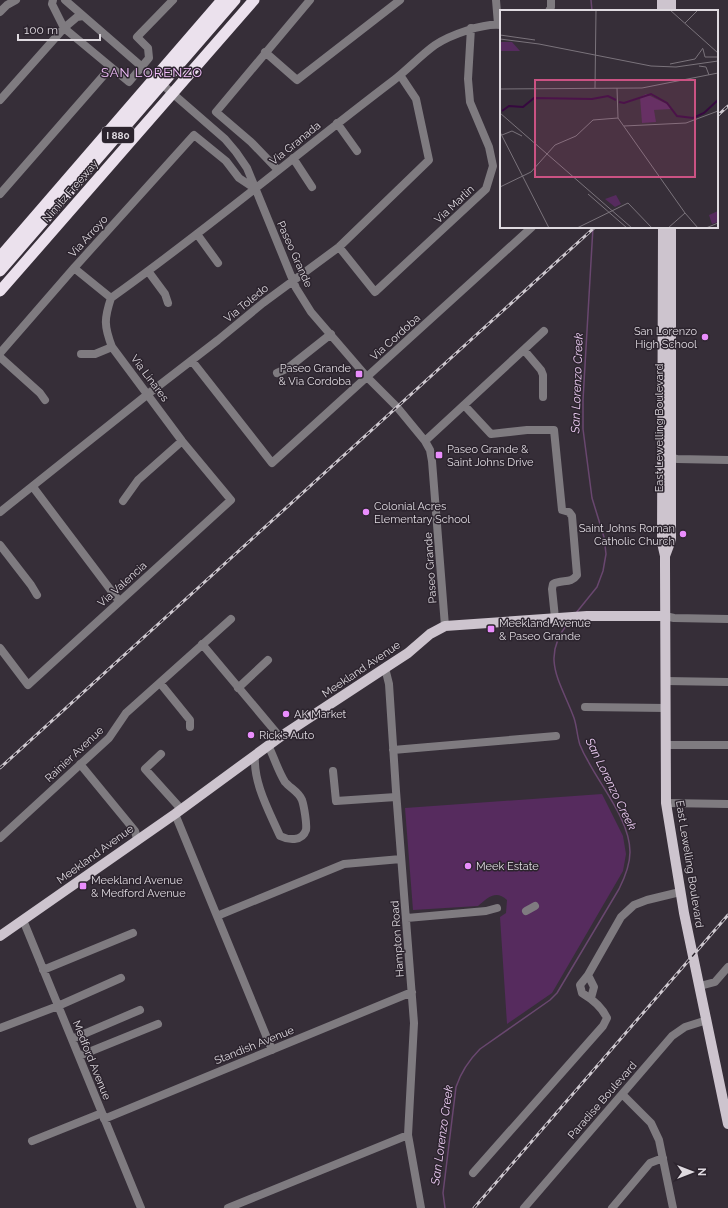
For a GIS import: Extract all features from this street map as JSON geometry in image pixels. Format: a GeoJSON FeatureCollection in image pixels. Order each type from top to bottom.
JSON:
{"type":"FeatureCollection","features":[{"type":"Feature","properties":{"kind":"highway","name":"Nimitz Freeway"},"geometry":{"type":"LineString","coordinates":[[0,256],[222,0]]}},
{"type":"Feature","properties":{"kind":"highway","name":"I 880"},"geometry":{"type":"LineString","coordinates":[[0,271],[235,0]]}},
{"type":"Feature","properties":{"kind":"highway","name":"Nimitz Freeway"},"geometry":{"type":"LineString","coordinates":[[0,291],[254,0]]}},
{"type":"Feature","properties":{"kind":"main road","name":"East Lewelling Boulevard"},"geometry":{"type":"LineString","coordinates":[[663,228],[666,316],[667,456],[662,543],[665,556],[666,803],[680,892],[706,1020],[727,1112],[728,1124]]}},
{"type":"Feature","properties":{"kind":"main road","name":"East Lewelling Boulevard"},"geometry":{"type":"LineString","coordinates":[[666,316],[672,228]]}},
{"type":"Feature","properties":{"kind":"main road","name":"Meekland Avenue"},"geometry":{"type":"LineString","coordinates":[[1,934],[178,811],[268,745],[386,668],[408,653],[430,634],[445,626],[587,616],[665,616]]}},
{"type":"Feature","properties":{"kind":"street"},"geometry":{"type":"LineString","coordinates":[[0,12],[7,5],[16,0]]}},
{"type":"Feature","properties":{"kind":"street"},"geometry":{"type":"LineString","coordinates":[[53,0],[52,4],[64,28],[129,82],[149,58],[148,48],[137,37],[173,0]]}},
{"type":"Feature","properties":{"kind":"street","name":"Paseo Grande"},"geometry":{"type":"LineString","coordinates":[[65,0],[224,139],[236,152],[247,168],[296,288],[311,312],[367,376],[397,407],[425,441],[430,450],[432,461],[445,626]]}},
{"type":"Feature","properties":{"kind":"street"},"geometry":{"type":"LineString","coordinates":[[278,170],[251,142],[216,112],[310,0]]}},
{"type":"Feature","properties":{"kind":"street"},"geometry":{"type":"LineString","coordinates":[[265,52],[297,80],[400,0]]}},
{"type":"Feature","properties":{"kind":"street"},"geometry":{"type":"LineString","coordinates":[[496,0],[500,24]]}},
{"type":"Feature","properties":{"kind":"street"},"geometry":{"type":"LineString","coordinates":[[550,0],[551,7],[550,10]]}},
{"type":"Feature","properties":{"kind":"street"},"geometry":{"type":"LineString","coordinates":[[0,100],[64,28],[76,17],[82,16]]}},
{"type":"Feature","properties":{"kind":"street","name":"Via Granada"},"geometry":{"type":"LineString","coordinates":[[111,298],[197,234],[400,75],[436,44],[471,28],[500,24]]}},
{"type":"Feature","properties":{"kind":"street","name":"Via Marlin"},"geometry":{"type":"LineString","coordinates":[[339,247],[375,292],[486,189],[493,166],[489,147],[470,102],[468,79],[471,28]]}},
{"type":"Feature","properties":{"kind":"street"},"geometry":{"type":"LineString","coordinates":[[0,194],[111,67]]}},
{"type":"Feature","properties":{"kind":"street","name":"Via Toledo"},"geometry":{"type":"LineString","coordinates":[[0,512],[293,280],[339,247],[429,160],[416,99],[400,75]]}},
{"type":"Feature","properties":{"kind":"street"},"geometry":{"type":"LineString","coordinates":[[337,123],[357,152]]}},
{"type":"Feature","properties":{"kind":"street","name":"Via Arroyo"},"geometry":{"type":"LineString","coordinates":[[0,353],[74,268],[194,135],[226,161],[239,178],[255,188]]}},
{"type":"Feature","properties":{"kind":"street"},"geometry":{"type":"LineString","coordinates":[[294,158],[312,187]]}},
{"type":"Feature","properties":{"kind":"street","name":"Via Cordoba"},"geometry":{"type":"LineString","coordinates":[[192,361],[272,463],[531,228]]}},
{"type":"Feature","properties":{"kind":"street"},"geometry":{"type":"LineString","coordinates":[[197,234],[218,263]]}},
{"type":"Feature","properties":{"kind":"street"},"geometry":{"type":"LineString","coordinates":[[74,268],[111,298]]}},
{"type":"Feature","properties":{"kind":"street"},"geometry":{"type":"LineString","coordinates":[[148,271],[165,294],[168,303]]}},
{"type":"Feature","properties":{"kind":"street","name":"Via Linares"},"geometry":{"type":"LineString","coordinates":[[111,298],[105,315],[106,331],[112,347],[182,440],[231,500]]}},
{"type":"Feature","properties":{"kind":"street"},"geometry":{"type":"LineString","coordinates":[[425,441],[544,331]]}},
{"type":"Feature","properties":{"kind":"street"},"geometry":{"type":"LineString","coordinates":[[277,373],[288,368],[331,334]]}},
{"type":"Feature","properties":{"kind":"street"},"geometry":{"type":"LineString","coordinates":[[81,354],[96,354],[112,347]]}},
{"type":"Feature","properties":{"kind":"street"},"geometry":{"type":"LineString","coordinates":[[524,350],[541,370],[543,375],[543,397]]}},
{"type":"Feature","properties":{"kind":"street"},"geometry":{"type":"LineString","coordinates":[[0,357],[40,393],[45,400]]}},
{"type":"Feature","properties":{"kind":"street"},"geometry":{"type":"LineString","coordinates":[[464,405],[491,434],[527,430],[554,430],[562,510],[569,512],[572,516],[577,575],[571,581],[556,582],[553,584],[552,589],[558,618]]}},
{"type":"Feature","properties":{"kind":"street"},"geometry":{"type":"LineString","coordinates":[[123,501],[138,480],[182,440]]}},
{"type":"Feature","properties":{"kind":"street"},"geometry":{"type":"LineString","coordinates":[[667,456],[679,459],[728,460]]}},
{"type":"Feature","properties":{"kind":"street"},"geometry":{"type":"LineString","coordinates":[[33,487],[119,601]]}},
{"type":"Feature","properties":{"kind":"street","name":"Via Valencia"},"geometry":{"type":"LineString","coordinates":[[0,648],[28,685],[231,500]]}},
{"type":"Feature","properties":{"kind":"street"},"geometry":{"type":"LineString","coordinates":[[0,545],[31,585],[36,596]]}},
{"type":"Feature","properties":{"kind":"street","name":"Meekland Avenue"},"geometry":{"type":"LineString","coordinates":[[665,616],[674,618],[728,619]]}},
{"type":"Feature","properties":{"kind":"street","name":"Rainier Avenue"},"geometry":{"type":"LineString","coordinates":[[0,838],[110,738],[126,713],[230,619]]}},
{"type":"Feature","properties":{"kind":"street"},"geometry":{"type":"LineString","coordinates":[[202,644],[280,737]]}},
{"type":"Feature","properties":{"kind":"street"},"geometry":{"type":"LineString","coordinates":[[238,688],[268,660]]}},
{"type":"Feature","properties":{"kind":"street","name":"Hampton Road"},"geometry":{"type":"LineString","coordinates":[[386,668],[389,684],[396,797],[407,918],[414,1023],[408,1135],[422,1208]]}},
{"type":"Feature","properties":{"kind":"street"},"geometry":{"type":"LineString","coordinates":[[666,681],[728,682]]}},
{"type":"Feature","properties":{"kind":"street"},"geometry":{"type":"LineString","coordinates":[[160,683],[190,720],[190,727]]}},
{"type":"Feature","properties":{"kind":"street"},"geometry":{"type":"LineString","coordinates":[[585,706],[666,708]]}},
{"type":"Feature","properties":{"kind":"street"},"geometry":{"type":"LineString","coordinates":[[393,750],[556,736]]}},
{"type":"Feature","properties":{"kind":"street"},"geometry":{"type":"LineString","coordinates":[[255,756],[254,764],[257,780],[280,836],[286,839],[294,840],[301,837],[306,831],[306,820],[302,799],[286,783],[268,745]]}},
{"type":"Feature","properties":{"kind":"street"},"geometry":{"type":"LineString","coordinates":[[666,745],[728,745]]}},
{"type":"Feature","properties":{"kind":"street"},"geometry":{"type":"LineString","coordinates":[[161,754],[145,769],[178,811],[217,916],[272,1050]]}},
{"type":"Feature","properties":{"kind":"street"},"geometry":{"type":"LineString","coordinates":[[80,764],[134,832],[137,839]]}},
{"type":"Feature","properties":{"kind":"street"},"geometry":{"type":"LineString","coordinates":[[333,771],[336,801],[396,797]]}},
{"type":"Feature","properties":{"kind":"street"},"geometry":{"type":"LineString","coordinates":[[666,803],[728,804]]}},
{"type":"Feature","properties":{"kind":"street"},"geometry":{"type":"LineString","coordinates":[[217,916],[344,864],[401,859]]}},
{"type":"Feature","properties":{"kind":"street"},"geometry":{"type":"LineString","coordinates":[[473,1173],[603,1026],[607,1018],[604,1012],[591,998],[582,993],[580,985],[621,917],[634,906],[647,900],[680,892]]}},
{"type":"Feature","properties":{"kind":"street"},"geometry":{"type":"LineString","coordinates":[[526,910],[535,906]]}},
{"type":"Feature","properties":{"kind":"street"},"geometry":{"type":"LineString","coordinates":[[407,918],[486,911],[497,908]]}},
{"type":"Feature","properties":{"kind":"street","name":"Medford Avenue"},"geometry":{"type":"LineString","coordinates":[[23,920],[141,1208]]}},
{"type":"Feature","properties":{"kind":"street"},"geometry":{"type":"LineString","coordinates":[[43,970],[133,933]]}},
{"type":"Feature","properties":{"kind":"street"},"geometry":{"type":"LineString","coordinates":[[700,986],[715,982],[728,967]]}},
{"type":"Feature","properties":{"kind":"street"},"geometry":{"type":"LineString","coordinates":[[0,1028],[58,1006],[121,978]]}},
{"type":"Feature","properties":{"kind":"street","name":"Standish Avenue"},"geometry":{"type":"LineString","coordinates":[[32,1141],[103,1116],[272,1050],[412,992]]}},
{"type":"Feature","properties":{"kind":"street"},"geometry":{"type":"LineString","coordinates":[[72,1038],[140,1010]]}},
{"type":"Feature","properties":{"kind":"street","name":"Paradise Boulevard"},"geometry":{"type":"LineString","coordinates":[[524,1208],[672,1036],[685,1027],[706,1020]]}},
{"type":"Feature","properties":{"kind":"street"},"geometry":{"type":"LineString","coordinates":[[78,1056],[158,1024]]}},
{"type":"Feature","properties":{"kind":"street"},"geometry":{"type":"LineString","coordinates":[[622,1094],[651,1123],[659,1140],[664,1158],[673,1208]]}},
{"type":"Feature","properties":{"kind":"street"},"geometry":{"type":"LineString","coordinates":[[228,1208],[408,1135]]}},
{"type":"Feature","properties":{"kind":"street"},"geometry":{"type":"LineString","coordinates":[[612,1208],[650,1163],[664,1158]]}},
{"type":"Feature","properties":{"kind":"shaded area"},"geometry":{"type":"Polygon","coordinates":[[[602,794],[623,836],[626,854],[623,871],[552,993],[507,1024],[500,917],[506,913],[507,900],[499,895],[495,895],[488,898],[478,906],[413,910],[405,808],[602,794]]]}},
{"type":"Feature","properties":{"kind":"waterway","name":"San Lorenzo Creek"},"geometry":{"type":"LineString","coordinates":[[591,0],[592,10]]}},
{"type":"Feature","properties":{"kind":"waterway","name":"San Lorenzo Creek"},"geometry":{"type":"LineString","coordinates":[[576,613],[597,587],[603,571],[606,554],[604,537],[592,498],[583,429],[583,400],[593,228]]}},
{"type":"Feature","properties":{"kind":"waterway","name":"San Lorenzo Creek"},"geometry":{"type":"LineString","coordinates":[[445,1208],[443,1193],[456,1087],[460,1076],[468,1062],[480,1049],[550,1000],[557,993],[619,889],[629,862],[629,840],[625,828],[614,805],[582,749],[574,718],[555,670],[555,647],[560,635],[569,622]]}},
{"type":"Feature","properties":{"kind":"railway"},"geometry":{"type":"LineString","coordinates":[[718,115],[728,106]]}},
{"type":"Feature","properties":{"kind":"railway"},"geometry":{"type":"LineString","coordinates":[[0,768],[594,228]]}},
{"type":"Feature","properties":{"kind":"railway"},"geometry":{"type":"LineString","coordinates":[[474,1208],[728,915]]}},
{"type":"Feature","properties":{"kind":"place","name":"San Lorenzo High School"},"geometry":{"type":"Point","coordinates":[705,337]}},
{"type":"Feature","properties":{"kind":"place","name":"Paseo Grande & Via Cordoba"},"geometry":{"type":"Point","coordinates":[359,374]}},
{"type":"Feature","properties":{"kind":"place","name":"Paseo Grande & Saint Johns Drive"},"geometry":{"type":"Point","coordinates":[439,455]}},
{"type":"Feature","properties":{"kind":"place","name":"Colonial Acres Elementary School"},"geometry":{"type":"Point","coordinates":[366,512]}},
{"type":"Feature","properties":{"kind":"place","name":"Saint Johns Roman Catholic Church"},"geometry":{"type":"Point","coordinates":[683,534]}},
{"type":"Feature","properties":{"kind":"place","name":"Meekland Avenue & Paseo Grande"},"geometry":{"type":"Point","coordinates":[491,629]}},
{"type":"Feature","properties":{"kind":"place","name":"AK Market"},"geometry":{"type":"Point","coordinates":[286,714]}},
{"type":"Feature","properties":{"kind":"place","name":"Rick's Auto"},"geometry":{"type":"Point","coordinates":[251,735]}},
{"type":"Feature","properties":{"kind":"place","name":"Meek Estate"},"geometry":{"type":"Point","coordinates":[468,866]}},
{"type":"Feature","properties":{"kind":"place","name":"Meekland Avenue & Medford Avenue"},"geometry":{"type":"Point","coordinates":[83,886]}},
{"type":"Feature","properties":{"kind":"district","name":"SAN LORENZO"},"geometry":{"type":"Point","coordinates":[152,72]}}]}
